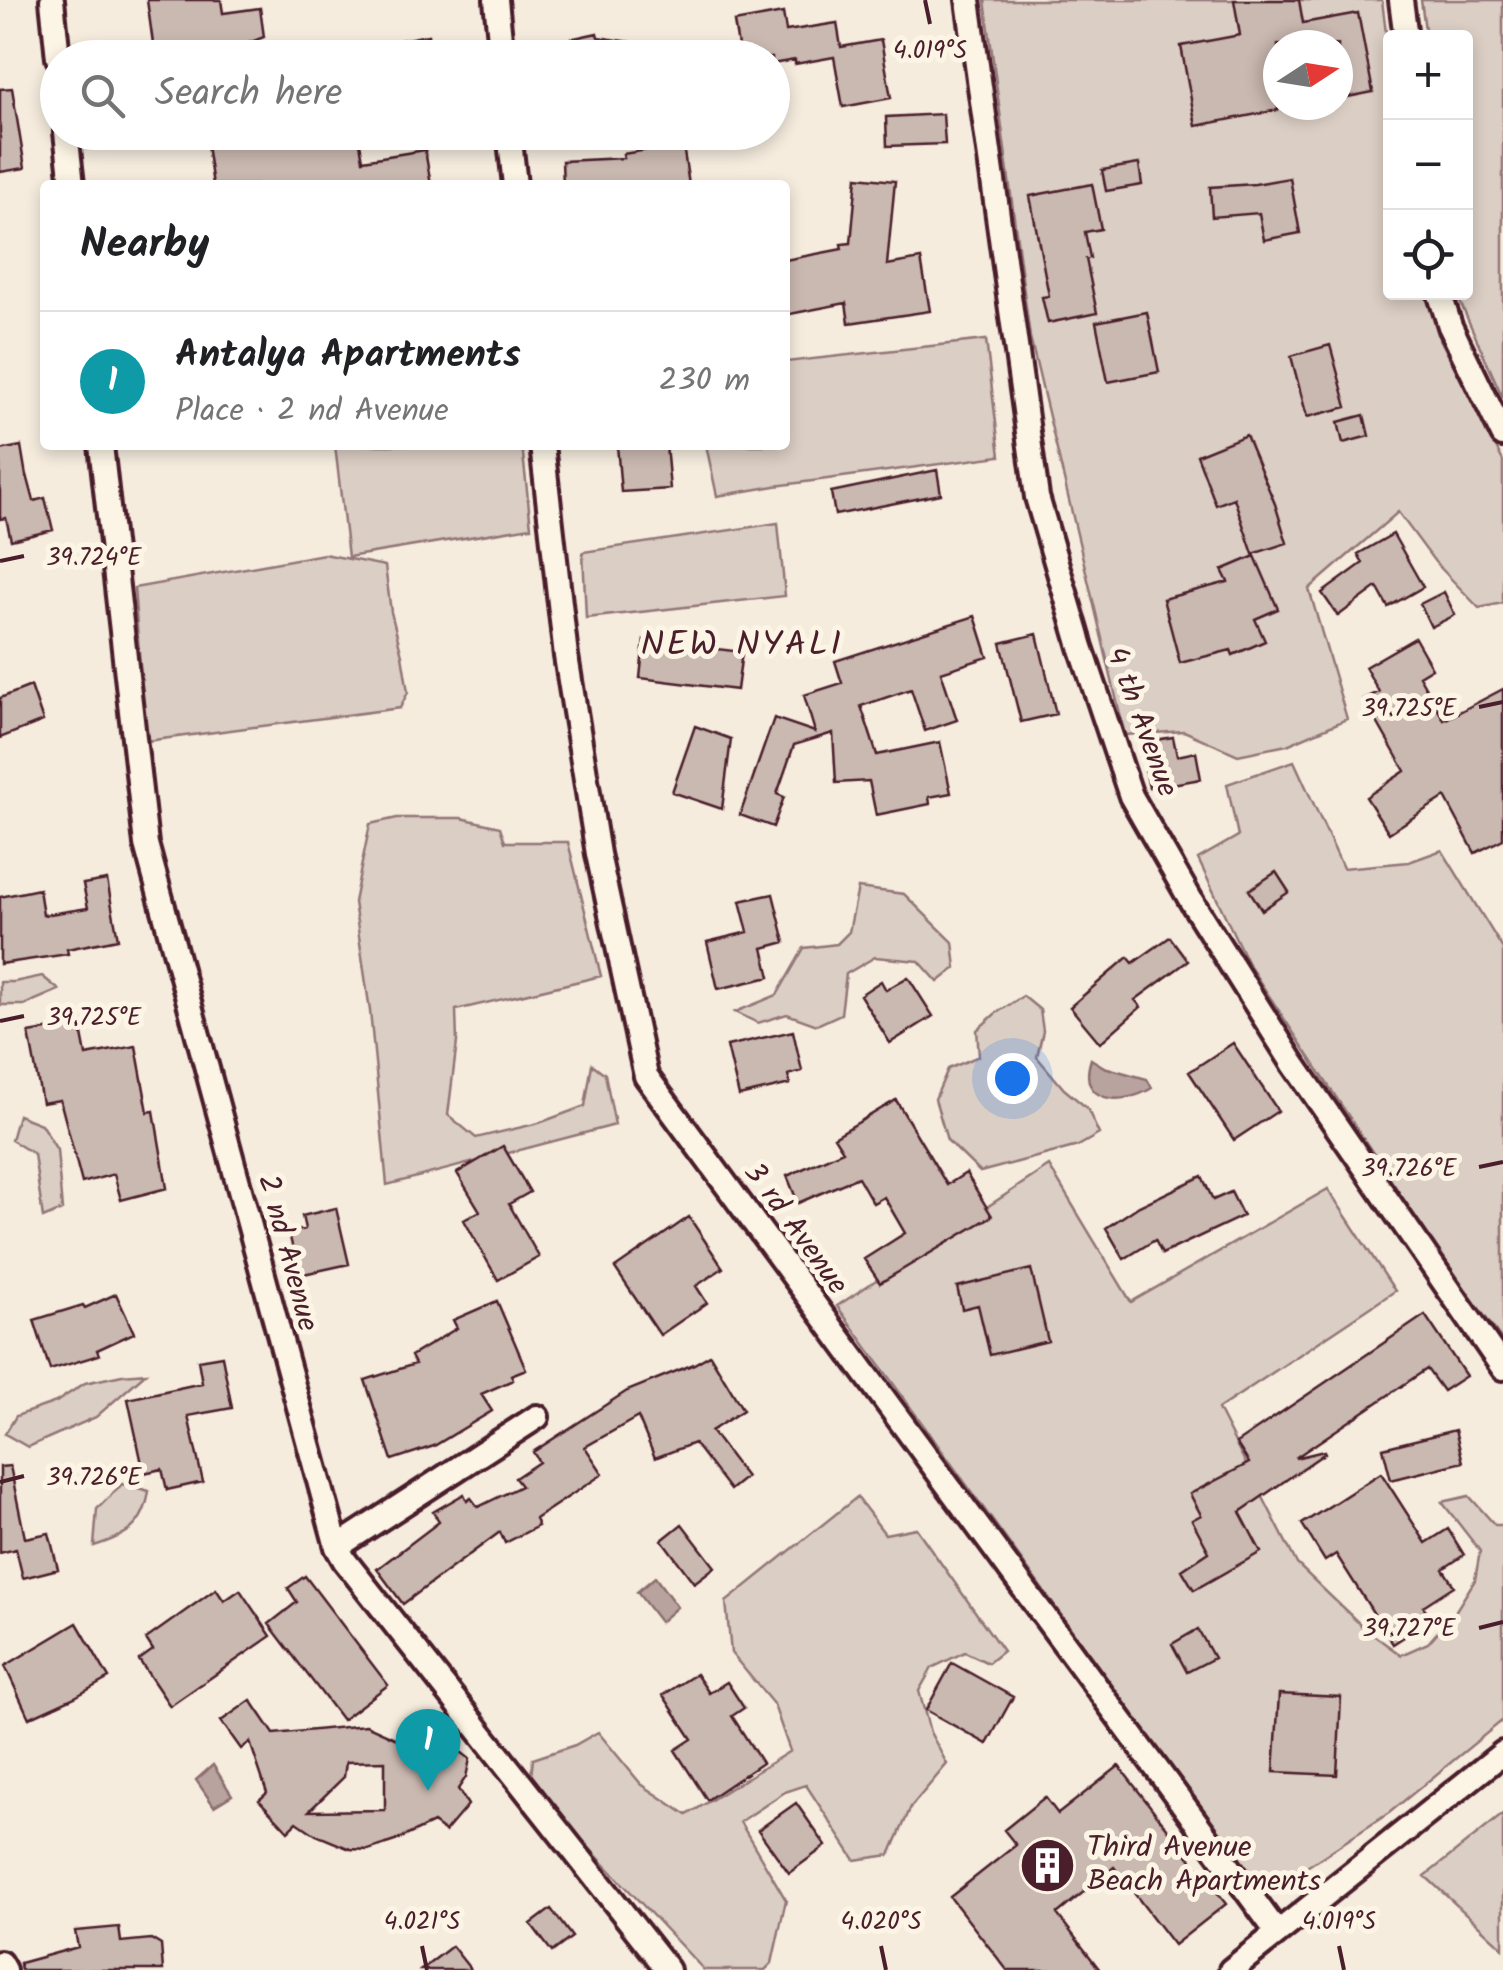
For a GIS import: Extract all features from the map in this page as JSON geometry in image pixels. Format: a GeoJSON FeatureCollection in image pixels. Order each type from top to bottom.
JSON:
{"type":"FeatureCollection","features":[{"type":"Feature","properties":{"kind":"street"},"geometry":{"type":"LineString","coordinates":[[52,0],[56,40]]}},
{"type":"Feature","properties":{"kind":"street"},"geometry":{"type":"LineString","coordinates":[[496,0],[500,40]]}},
{"type":"Feature","properties":{"kind":"street","name":"4 th Avenue"},"geometry":{"type":"LineString","coordinates":[[968,0],[1037,497],[1081,647],[1132,796],[1193,904],[1293,1063],[1503,1368]]}},
{"type":"Feature","properties":{"kind":"street"},"geometry":{"type":"LineString","coordinates":[[1401,0],[1405,30]]}},
{"type":"Feature","properties":{"kind":"street"},"geometry":{"type":"LineString","coordinates":[[68,150],[71,180]]}},
{"type":"Feature","properties":{"kind":"street"},"geometry":{"type":"LineString","coordinates":[[512,150],[515,180]]}},
{"type":"Feature","properties":{"kind":"street"},"geometry":{"type":"LineString","coordinates":[[1442,300],[1450,326],[1503,434]]}},
{"type":"Feature","properties":{"kind":"street","name":"2 nd Avenue"},"geometry":{"type":"LineString","coordinates":[[101,450],[146,844],[336,1547],[668,1970]]}},
{"type":"Feature","properties":{"kind":"street","name":"3 rd Avenue"},"geometry":{"type":"LineString","coordinates":[[543,450],[566,656],[598,854],[646,1076],[1277,1932]]}},
{"type":"Feature","properties":{"kind":"street"},"geometry":{"type":"LineString","coordinates":[[336,1547],[537,1417]]}},
{"type":"Feature","properties":{"kind":"street"},"geometry":{"type":"LineString","coordinates":[[1231,1970],[1503,1753]]}},
{"type":"Feature","properties":{"kind":"street"},"geometry":{"type":"LineString","coordinates":[[0,1963],[4,1970]]}},
{"type":"Feature","properties":{"kind":"shaded area"},"geometry":{"type":"Polygon","coordinates":[[[985,0],[1382,0],[1386,30],[1383,300],[1431,300],[1438,335],[1503,461],[1503,603],[1479,608],[1435,562],[1398,512],[1309,589],[1347,719],[1287,745],[1238,755],[1184,731],[1125,735],[1030,337],[985,0]]]}},
{"type":"Feature","properties":{"kind":"shaded area"},"geometry":{"type":"Polygon","coordinates":[[[1421,0],[1503,0],[1503,398],[1459,300],[1473,300],[1473,30],[1425,30],[1421,0]]]}},
{"type":"Feature","properties":{"kind":"shaded area"},"geometry":{"type":"Polygon","coordinates":[[[986,340],[1000,456],[717,496],[707,450],[790,450],[790,361],[986,340]]]}},
{"type":"Feature","properties":{"kind":"shaded area"},"geometry":{"type":"Polygon","coordinates":[[[336,450],[523,450],[531,527],[348,557],[336,450]]]}},
{"type":"Feature","properties":{"kind":"shaded area"},"geometry":{"type":"Polygon","coordinates":[[[778,523],[785,596],[586,618],[583,552],[778,523]]]}},
{"type":"Feature","properties":{"kind":"shaded area"},"geometry":{"type":"Polygon","coordinates":[[[324,554],[385,566],[408,692],[400,708],[146,741],[134,588],[324,554]]]}},
{"type":"Feature","properties":{"kind":"shaded area"},"geometry":{"type":"Polygon","coordinates":[[[1294,761],[1343,868],[1409,862],[1442,850],[1503,949],[1503,1341],[1447,1265],[1248,964],[1198,859],[1238,836],[1227,784],[1294,761]]]}},
{"type":"Feature","properties":{"kind":"shaded area"},"geometry":{"type":"Polygon","coordinates":[[[397,818],[461,818],[500,827],[505,842],[568,842],[601,976],[456,1010],[457,1042],[448,1115],[476,1138],[539,1123],[585,1106],[592,1064],[605,1074],[615,1125],[387,1185],[370,1011],[354,902],[370,824],[397,818]]]}},
{"type":"Feature","properties":{"kind":"shaded area"},"geometry":{"type":"Polygon","coordinates":[[[858,888],[904,894],[953,942],[956,968],[938,982],[919,961],[875,957],[846,974],[841,1014],[817,1025],[787,1014],[758,1023],[735,1012],[777,995],[804,948],[837,944],[849,932],[858,888]]]}},
{"type":"Feature","properties":{"kind":"shaded area"},"geometry":{"type":"Polygon","coordinates":[[[42,976],[59,990],[24,1005],[0,1005],[0,982],[42,976]]]}},
{"type":"Feature","properties":{"kind":"shaded area"},"geometry":{"type":"Polygon","coordinates":[[[1023,996],[1040,1010],[1043,1031],[1037,1057],[1064,1089],[1087,1108],[1099,1134],[1078,1146],[980,1172],[947,1140],[935,1099],[948,1069],[979,1056],[977,1030],[1023,996]]]}},
{"type":"Feature","properties":{"kind":"shaded area"},"geometry":{"type":"Polygon","coordinates":[[[1091,1059],[1104,1067],[1147,1079],[1152,1088],[1116,1099],[1096,1093],[1088,1074],[1091,1059]]]}},
{"type":"Feature","properties":{"kind":"shaded area"},"geometry":{"type":"Polygon","coordinates":[[[18,1115],[41,1124],[57,1150],[62,1210],[43,1218],[34,1154],[11,1140],[18,1115]]]}},
{"type":"Feature","properties":{"kind":"shaded area"},"geometry":{"type":"Polygon","coordinates":[[[1049,1166],[1131,1302],[1328,1189],[1395,1291],[1218,1409],[1297,1564],[1365,1629],[1401,1655],[1428,1643],[1455,1612],[1475,1580],[1480,1551],[1442,1502],[1469,1496],[1495,1525],[1503,1525],[1503,1720],[1389,1813],[1264,1895],[837,1306],[1049,1166]]]}},
{"type":"Feature","properties":{"kind":"shaded area"},"geometry":{"type":"Polygon","coordinates":[[[146,1373],[96,1417],[28,1447],[5,1434],[16,1416],[56,1402],[85,1383],[146,1373]]]}},
{"type":"Feature","properties":{"kind":"shaded area"},"geometry":{"type":"Polygon","coordinates":[[[122,1484],[149,1491],[143,1513],[124,1534],[94,1546],[97,1509],[122,1484]]]}},
{"type":"Feature","properties":{"kind":"shaded area"},"geometry":{"type":"Polygon","coordinates":[[[857,1497],[885,1534],[916,1528],[1003,1651],[988,1663],[965,1652],[932,1668],[919,1691],[930,1732],[947,1764],[911,1807],[890,1855],[855,1860],[806,1785],[785,1792],[740,1822],[786,1900],[772,1963],[765,1970],[704,1970],[530,1785],[533,1759],[575,1745],[598,1732],[641,1784],[687,1815],[790,1751],[774,1705],[731,1653],[726,1602],[857,1497]]]}},
{"type":"Feature","properties":{"kind":"shaded area"},"geometry":{"type":"Polygon","coordinates":[[[655,1577],[677,1607],[660,1622],[637,1592],[655,1577]]]}},
{"type":"Feature","properties":{"kind":"shaded area"},"geometry":{"type":"Polygon","coordinates":[[[213,1765],[232,1795],[214,1806],[196,1780],[213,1765]]]}},
{"type":"Feature","properties":{"kind":"shaded area"},"geometry":{"type":"Polygon","coordinates":[[[1503,1814],[1503,1948],[1425,1876],[1503,1814]]]}},
{"type":"Feature","properties":{"kind":"building"},"geometry":{"type":"Polygon","coordinates":[[[147,0],[221,0],[223,13],[260,8],[264,37],[256,40],[153,40],[147,0]]]}},
{"type":"Feature","properties":{"kind":"building"},"geometry":{"type":"Polygon","coordinates":[[[1234,0],[1299,0],[1303,23],[1358,13],[1373,92],[1353,96],[1353,30],[1263,30],[1263,113],[1196,126],[1181,46],[1240,35],[1234,0]]]}},
{"type":"Feature","properties":{"kind":"building"},"geometry":{"type":"Polygon","coordinates":[[[783,13],[786,31],[837,23],[841,47],[881,40],[891,98],[843,107],[834,57],[795,64],[795,60],[790,61],[790,40],[737,40],[734,22],[783,13]]]}},
{"type":"Feature","properties":{"kind":"building"},"geometry":{"type":"Polygon","coordinates":[[[597,33],[598,37],[618,40],[565,40],[597,33]]]}},
{"type":"Feature","properties":{"kind":"building"},"geometry":{"type":"Polygon","coordinates":[[[428,35],[429,40],[401,40],[428,35]]]}},
{"type":"Feature","properties":{"kind":"building"},"geometry":{"type":"Polygon","coordinates":[[[12,88],[25,168],[0,172],[0,89],[12,88]]]}},
{"type":"Feature","properties":{"kind":"building"},"geometry":{"type":"Polygon","coordinates":[[[943,114],[945,144],[887,146],[886,117],[943,114]]]}},
{"type":"Feature","properties":{"kind":"building"},"geometry":{"type":"Polygon","coordinates":[[[208,150],[361,150],[363,160],[425,150],[430,180],[212,180],[208,150]]]}},
{"type":"Feature","properties":{"kind":"building"},"geometry":{"type":"Polygon","coordinates":[[[684,150],[688,180],[563,180],[562,161],[624,158],[623,154],[684,150]]]}},
{"type":"Feature","properties":{"kind":"building"},"geometry":{"type":"Polygon","coordinates":[[[1139,164],[1142,185],[1106,191],[1102,170],[1139,164]]]}},
{"type":"Feature","properties":{"kind":"building"},"geometry":{"type":"Polygon","coordinates":[[[857,177],[895,181],[887,265],[921,259],[930,311],[849,323],[846,303],[790,314],[790,259],[842,249],[841,244],[851,243],[857,177]]]}},
{"type":"Feature","properties":{"kind":"building"},"geometry":{"type":"Polygon","coordinates":[[[1290,178],[1300,233],[1264,240],[1259,213],[1212,217],[1210,187],[1290,178]]]}},
{"type":"Feature","properties":{"kind":"building"},"geometry":{"type":"Polygon","coordinates":[[[1092,184],[1101,229],[1085,232],[1090,258],[1086,259],[1097,313],[1048,323],[1042,297],[1049,296],[1030,196],[1092,184]]]}},
{"type":"Feature","properties":{"kind":"building"},"geometry":{"type":"Polygon","coordinates":[[[1147,312],[1159,372],[1108,382],[1096,322],[1147,312]]]}},
{"type":"Feature","properties":{"kind":"building"},"geometry":{"type":"Polygon","coordinates":[[[1330,345],[1347,407],[1307,417],[1291,356],[1330,345]]]}},
{"type":"Feature","properties":{"kind":"building"},"geometry":{"type":"Polygon","coordinates":[[[1364,415],[1369,436],[1343,443],[1338,422],[1364,415]]]}},
{"type":"Feature","properties":{"kind":"building"},"geometry":{"type":"Polygon","coordinates":[[[1246,435],[1287,543],[1253,554],[1234,498],[1216,505],[1197,455],[1246,435]]]}},
{"type":"Feature","properties":{"kind":"building"},"geometry":{"type":"Polygon","coordinates":[[[21,446],[34,501],[45,498],[53,530],[11,540],[6,518],[0,519],[0,450],[21,446]]]}},
{"type":"Feature","properties":{"kind":"building"},"geometry":{"type":"Polygon","coordinates":[[[617,450],[666,450],[670,489],[621,492],[617,450]]]}},
{"type":"Feature","properties":{"kind":"building"},"geometry":{"type":"Polygon","coordinates":[[[937,470],[941,494],[835,515],[831,492],[937,470]]]}},
{"type":"Feature","properties":{"kind":"building"},"geometry":{"type":"Polygon","coordinates":[[[1393,534],[1423,587],[1388,607],[1377,587],[1338,616],[1322,593],[1363,563],[1358,554],[1393,534]]]}},
{"type":"Feature","properties":{"kind":"building"},"geometry":{"type":"Polygon","coordinates":[[[1255,556],[1278,609],[1255,619],[1265,641],[1233,655],[1231,650],[1180,663],[1163,599],[1228,582],[1222,570],[1255,556]]]}},
{"type":"Feature","properties":{"kind":"building"},"geometry":{"type":"Polygon","coordinates":[[[1444,592],[1455,615],[1431,627],[1420,604],[1444,592]]]}},
{"type":"Feature","properties":{"kind":"building"},"geometry":{"type":"Polygon","coordinates":[[[975,616],[988,657],[941,672],[957,720],[925,731],[911,689],[861,706],[877,755],[940,742],[951,793],[929,797],[930,804],[876,815],[869,781],[836,783],[833,733],[794,745],[777,794],[784,797],[773,827],[740,815],[774,718],[815,732],[804,695],[842,683],[835,661],[975,616]]]}},
{"type":"Feature","properties":{"kind":"building"},"geometry":{"type":"Polygon","coordinates":[[[1037,634],[1056,714],[1021,722],[1001,643],[1037,634]]]}},
{"type":"Feature","properties":{"kind":"building"},"geometry":{"type":"Polygon","coordinates":[[[1415,638],[1432,668],[1419,676],[1444,720],[1503,689],[1503,839],[1475,853],[1445,797],[1389,833],[1366,797],[1405,771],[1364,699],[1379,692],[1365,667],[1415,638]]]}},
{"type":"Feature","properties":{"kind":"building"},"geometry":{"type":"Polygon","coordinates":[[[644,640],[742,652],[737,690],[640,678],[644,640]]]}},
{"type":"Feature","properties":{"kind":"building"},"geometry":{"type":"Polygon","coordinates":[[[31,686],[43,721],[0,738],[0,698],[31,686]]]}},
{"type":"Feature","properties":{"kind":"building"},"geometry":{"type":"Polygon","coordinates":[[[695,726],[731,739],[722,809],[672,792],[695,726]]]}},
{"type":"Feature","properties":{"kind":"building"},"geometry":{"type":"Polygon","coordinates":[[[1173,737],[1177,756],[1196,752],[1201,779],[1149,788],[1144,742],[1173,737]]]}},
{"type":"Feature","properties":{"kind":"building"},"geometry":{"type":"Polygon","coordinates":[[[1276,872],[1289,892],[1262,910],[1249,890],[1276,872]]]}},
{"type":"Feature","properties":{"kind":"building"},"geometry":{"type":"Polygon","coordinates":[[[107,880],[118,939],[67,949],[68,954],[0,964],[0,897],[39,889],[43,915],[88,908],[83,884],[107,880]]]}},
{"type":"Feature","properties":{"kind":"building"},"geometry":{"type":"Polygon","coordinates":[[[773,894],[785,942],[763,948],[770,977],[718,989],[707,942],[748,932],[740,901],[773,894]]]}},
{"type":"Feature","properties":{"kind":"building"},"geometry":{"type":"Polygon","coordinates":[[[1170,937],[1188,961],[1135,1000],[1141,1007],[1100,1043],[1070,1007],[1128,957],[1133,963],[1170,937]]]}},
{"type":"Feature","properties":{"kind":"building"},"geometry":{"type":"Polygon","coordinates":[[[908,977],[933,1016],[890,1043],[860,995],[881,981],[886,990],[908,977]]]}},
{"type":"Feature","properties":{"kind":"building"},"geometry":{"type":"Polygon","coordinates":[[[80,1024],[86,1055],[136,1046],[148,1112],[154,1111],[167,1188],[121,1200],[114,1174],[82,1183],[60,1100],[42,1103],[29,1033],[80,1024]]]}},
{"type":"Feature","properties":{"kind":"building"},"geometry":{"type":"Polygon","coordinates":[[[793,1031],[802,1071],[788,1075],[790,1084],[739,1096],[727,1046],[793,1031]]]}},
{"type":"Feature","properties":{"kind":"building"},"geometry":{"type":"Polygon","coordinates":[[[1233,1043],[1278,1111],[1234,1140],[1189,1072],[1233,1043]]]}},
{"type":"Feature","properties":{"kind":"building"},"geometry":{"type":"Polygon","coordinates":[[[896,1100],[947,1185],[966,1173],[992,1216],[880,1283],[864,1259],[905,1233],[884,1197],[873,1203],[858,1177],[798,1203],[787,1176],[843,1151],[834,1137],[896,1100]]]}},
{"type":"Feature","properties":{"kind":"building"},"geometry":{"type":"Polygon","coordinates":[[[503,1146],[530,1192],[509,1204],[539,1257],[498,1280],[464,1220],[480,1211],[457,1173],[503,1146]]]}},
{"type":"Feature","properties":{"kind":"building"},"geometry":{"type":"Polygon","coordinates":[[[1202,1176],[1213,1200],[1231,1192],[1243,1216],[1162,1254],[1155,1240],[1124,1259],[1106,1228],[1139,1206],[1202,1176]]]}},
{"type":"Feature","properties":{"kind":"building"},"geometry":{"type":"Polygon","coordinates":[[[336,1208],[349,1264],[299,1275],[289,1233],[305,1229],[302,1216],[336,1208]]]}},
{"type":"Feature","properties":{"kind":"building"},"geometry":{"type":"Polygon","coordinates":[[[689,1217],[723,1268],[696,1286],[707,1303],[660,1335],[615,1268],[689,1217]]]}},
{"type":"Feature","properties":{"kind":"building"},"geometry":{"type":"Polygon","coordinates":[[[1031,1269],[1048,1341],[990,1355],[978,1305],[962,1309],[957,1287],[1031,1269]]]}},
{"type":"Feature","properties":{"kind":"building"},"geometry":{"type":"Polygon","coordinates":[[[116,1294],[134,1333],[97,1350],[99,1355],[50,1370],[34,1320],[83,1305],[85,1308],[116,1294]]]}},
{"type":"Feature","properties":{"kind":"building"},"geometry":{"type":"Polygon","coordinates":[[[497,1301],[526,1369],[511,1375],[513,1380],[481,1394],[492,1411],[434,1446],[392,1460],[365,1380],[415,1364],[411,1356],[457,1328],[453,1320],[497,1301]]]}},
{"type":"Feature","properties":{"kind":"building"},"geometry":{"type":"Polygon","coordinates":[[[1425,1315],[1466,1376],[1443,1391],[1427,1369],[1295,1458],[1325,1453],[1240,1512],[1261,1552],[1194,1590],[1182,1570],[1209,1552],[1192,1520],[1201,1515],[1190,1494],[1249,1463],[1236,1443],[1425,1315]]]}},
{"type":"Feature","properties":{"kind":"building"},"geometry":{"type":"Polygon","coordinates":[[[710,1355],[743,1410],[711,1431],[746,1477],[730,1490],[694,1443],[655,1458],[638,1417],[585,1447],[603,1474],[535,1519],[538,1526],[505,1543],[500,1532],[403,1604],[377,1569],[439,1522],[433,1512],[464,1494],[467,1501],[471,1498],[478,1507],[521,1486],[515,1478],[539,1462],[533,1452],[627,1391],[710,1355]]]}},
{"type":"Feature","properties":{"kind":"building"},"geometry":{"type":"Polygon","coordinates":[[[222,1356],[232,1408],[188,1416],[203,1482],[167,1490],[162,1469],[144,1473],[128,1399],[202,1383],[198,1360],[222,1356]]]}},
{"type":"Feature","properties":{"kind":"building"},"geometry":{"type":"Polygon","coordinates":[[[1455,1430],[1463,1462],[1391,1480],[1383,1448],[1455,1430]]]}},
{"type":"Feature","properties":{"kind":"building"},"geometry":{"type":"Polygon","coordinates":[[[10,1466],[25,1538],[49,1533],[58,1569],[23,1578],[16,1549],[0,1553],[0,1467],[10,1466]]]}},
{"type":"Feature","properties":{"kind":"building"},"geometry":{"type":"Polygon","coordinates":[[[1381,1473],[1426,1543],[1448,1529],[1464,1555],[1443,1569],[1454,1586],[1423,1606],[1432,1619],[1393,1644],[1336,1554],[1325,1561],[1302,1524],[1381,1473]]]}},
{"type":"Feature","properties":{"kind":"building"},"geometry":{"type":"Polygon","coordinates":[[[682,1524],[715,1567],[694,1583],[662,1540],[682,1524]]]}},
{"type":"Feature","properties":{"kind":"building"},"geometry":{"type":"Polygon","coordinates":[[[305,1576],[388,1685],[342,1720],[269,1624],[297,1602],[288,1588],[305,1576]]]}},
{"type":"Feature","properties":{"kind":"building"},"geometry":{"type":"Polygon","coordinates":[[[216,1589],[224,1601],[240,1590],[271,1636],[170,1706],[139,1660],[153,1650],[146,1639],[216,1589]]]}},
{"type":"Feature","properties":{"kind":"building"},"geometry":{"type":"Polygon","coordinates":[[[77,1623],[109,1678],[29,1718],[5,1666],[77,1623]]]}},
{"type":"Feature","properties":{"kind":"building"},"geometry":{"type":"Polygon","coordinates":[[[1198,1629],[1214,1658],[1187,1672],[1172,1644],[1198,1629]]]}},
{"type":"Feature","properties":{"kind":"building"},"geometry":{"type":"Polygon","coordinates":[[[952,1663],[1013,1697],[987,1744],[926,1710],[952,1663]]]}},
{"type":"Feature","properties":{"kind":"building"},"geometry":{"type":"Polygon","coordinates":[[[696,1674],[709,1693],[727,1682],[744,1708],[732,1716],[762,1763],[707,1800],[675,1750],[692,1739],[663,1695],[696,1674]]]}},
{"type":"Feature","properties":{"kind":"building"},"geometry":{"type":"Polygon","coordinates":[[[1279,1694],[1341,1697],[1337,1775],[1274,1772],[1279,1694]]]}},
{"type":"Feature","properties":{"kind":"building"},"geometry":{"type":"Polygon","coordinates":[[[251,1700],[274,1734],[366,1725],[410,1745],[419,1732],[440,1736],[470,1759],[458,1789],[468,1805],[445,1832],[433,1823],[368,1850],[350,1849],[297,1822],[288,1831],[259,1800],[267,1793],[250,1742],[241,1749],[221,1721],[251,1700]],[[385,1761],[346,1762],[344,1777],[309,1811],[385,1810],[385,1761]]]}},
{"type":"Feature","properties":{"kind":"building","name":"Third Avenue Beach Apartments"},"geometry":{"type":"Polygon","coordinates":[[[1119,1766],[1226,1904],[1174,1945],[1114,1867],[1057,1914],[1100,1970],[1007,1970],[950,1897],[1016,1845],[1004,1830],[1045,1797],[1058,1814],[1119,1766]]]}},
{"type":"Feature","properties":{"kind":"building"},"geometry":{"type":"Polygon","coordinates":[[[796,1803],[826,1846],[789,1873],[758,1830],[796,1803]]]}},
{"type":"Feature","properties":{"kind":"building"},"geometry":{"type":"Polygon","coordinates":[[[551,1909],[572,1937],[552,1952],[531,1924],[551,1909]]]}},
{"type":"Feature","properties":{"kind":"building"},"geometry":{"type":"Polygon","coordinates":[[[119,1927],[121,1942],[151,1939],[161,1945],[163,1970],[21,1970],[20,1963],[78,1947],[75,1931],[119,1927]]]}},
{"type":"Feature","properties":{"kind":"building"},"geometry":{"type":"Polygon","coordinates":[[[452,1946],[471,1970],[421,1970],[452,1946]]]}},
{"type":"Feature","properties":{"kind":"place","name":"Antalya Apartments"},"geometry":{"type":"Point","coordinates":[428,1791]}},
{"type":"Feature","properties":{"kind":"place","name":"Third Avenue Beach Apartments"},"geometry":{"type":"Point","coordinates":[1048,1865]}},
{"type":"Feature","properties":{"kind":"district","name":"NEW NYALI"},"geometry":{"type":"Point","coordinates":[742,646]}}]}
